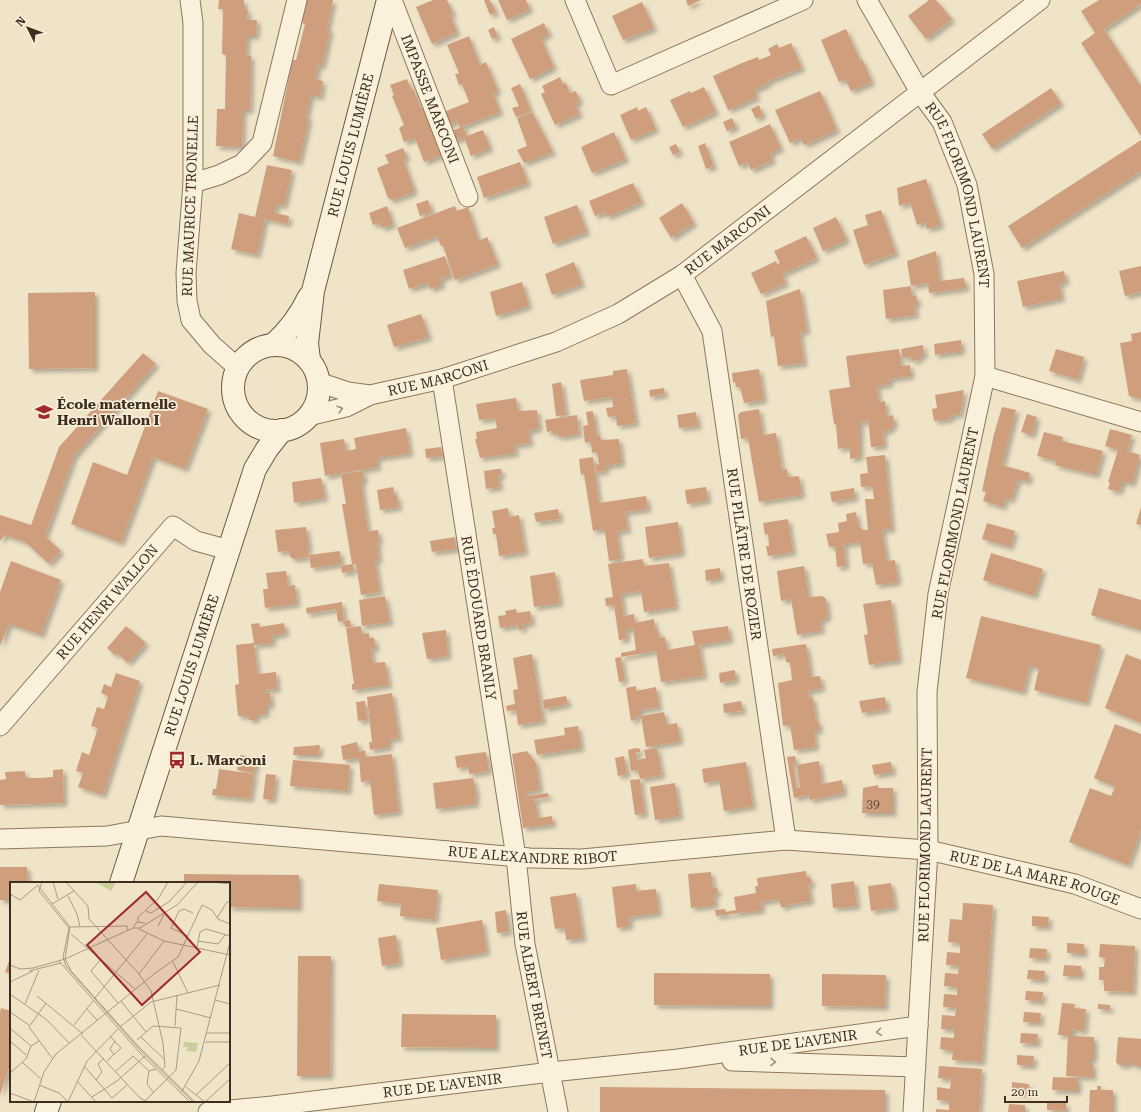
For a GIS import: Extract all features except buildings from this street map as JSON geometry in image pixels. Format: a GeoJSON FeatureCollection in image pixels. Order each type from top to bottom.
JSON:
{"type":"FeatureCollection","features":[{"type":"Feature","properties":{"kind":"main road","name":"RUE LOUIS LUMIÈRE"},"geometry":{"type":"LineString","coordinates":[[309,360],[307,343],[312,291],[388,0]]}},
{"type":"Feature","properties":{"kind":"main road","name":"RUE LOUIS LUMIÈRE"},"geometry":{"type":"LineString","coordinates":[[273,345],[284,335],[299,316],[312,291]]}},
{"type":"Feature","properties":{"kind":"main road"},"geometry":{"type":"LineString","coordinates":[[273,345],[293,348],[309,360],[314,367],[318,382],[318,394],[315,406],[308,416],[296,425],[282,430],[272,430],[251,423],[244,416],[234,398],[234,377],[244,359],[253,352],[273,345]]}},
{"type":"Feature","properties":{"kind":"main road","name":"RUE LOUIS LUMIÈRE"},"geometry":{"type":"LineString","coordinates":[[251,423],[254,436],[255,469]]}},
{"type":"Feature","properties":{"kind":"main road","name":"RUE LOUIS LUMIÈRE"},"geometry":{"type":"LineString","coordinates":[[121,882],[255,469],[282,430]]}},
{"type":"Feature","properties":{"kind":"main road"},"geometry":{"type":"LineString","coordinates":[[46,1112],[50,1102]]}},
{"type":"Feature","properties":{"kind":"street","name":"RUE MAURICE TRONELLE"},"geometry":{"type":"LineString","coordinates":[[190,0],[193,23],[193,183],[186,273],[187,301],[191,320],[212,345],[238,368]]}},
{"type":"Feature","properties":{"kind":"street"},"geometry":{"type":"LineString","coordinates":[[193,183],[219,175],[242,164],[262,143],[297,0]]}},
{"type":"Feature","properties":{"kind":"street","name":"IMPASSE MARCONI"},"geometry":{"type":"LineString","coordinates":[[392,0],[468,197]]}},
{"type":"Feature","properties":{"kind":"street"},"geometry":{"type":"LineString","coordinates":[[575,0],[611,85],[803,0]]}},
{"type":"Feature","properties":{"kind":"street","name":"RUE FLORIMOND LAURENT"},"geometry":{"type":"LineString","coordinates":[[867,0],[920,92],[942,122],[968,186],[984,274],[985,376],[938,594],[927,692],[928,850],[913,1112]]}},
{"type":"Feature","properties":{"kind":"street","name":"RUE MARCONI"},"geometry":{"type":"LineString","coordinates":[[308,416],[346,407],[370,395],[442,378],[556,342],[618,314],[682,275],[1040,0]]}},
{"type":"Feature","properties":{"kind":"street","name":"RUE PILÂTRE DE ROZIER"},"geometry":{"type":"LineString","coordinates":[[682,275],[712,331],[786,840]]}},
{"type":"Feature","properties":{"kind":"street"},"geometry":{"type":"LineString","coordinates":[[985,376],[1141,422]]}},
{"type":"Feature","properties":{"kind":"street","name":"RUE ÉDOUARD BRANLY"},"geometry":{"type":"LineString","coordinates":[[442,378],[516,857]]}},
{"type":"Feature","properties":{"kind":"street","name":"RUE MARCONI"},"geometry":{"type":"LineString","coordinates":[[318,382],[348,392],[370,395]]}},
{"type":"Feature","properties":{"kind":"street","name":"RUE HENRI WALLON"},"geometry":{"type":"LineString","coordinates":[[0,726],[173,526],[196,542],[229,550]]}},
{"type":"Feature","properties":{"kind":"street","name":"RUE ALEXANDRE RIBOT"},"geometry":{"type":"LineString","coordinates":[[0,839],[107,836],[161,826],[516,857],[582,859],[786,840],[928,850]]}},
{"type":"Feature","properties":{"kind":"street","name":"RUE DE LA MARE ROUGE"},"geometry":{"type":"LineString","coordinates":[[928,850],[1075,884],[1141,909]]}},
{"type":"Feature","properties":{"kind":"street","name":"RUE ALBERT BRENET"},"geometry":{"type":"LineString","coordinates":[[516,857],[525,944],[558,1112]]}},
{"type":"Feature","properties":{"kind":"street","name":"RUE DE L'AVENIR"},"geometry":{"type":"LineString","coordinates":[[208,1112],[272,1109],[551,1072],[678,1059],[918,1026]]}},
{"type":"Feature","properties":{"kind":"street","name":"RUE DE L'AVENIR"},"geometry":{"type":"LineString","coordinates":[[678,1059],[916,1067]]}},
{"type":"Feature","properties":{"kind":"place","name":"École maternelle Henri Wallon I"},"geometry":{"type":"Point","coordinates":[44,412]}},
{"type":"Feature","properties":{"kind":"place","name":"L. Marconi"},"geometry":{"type":"Point","coordinates":[177,760]}}]}
